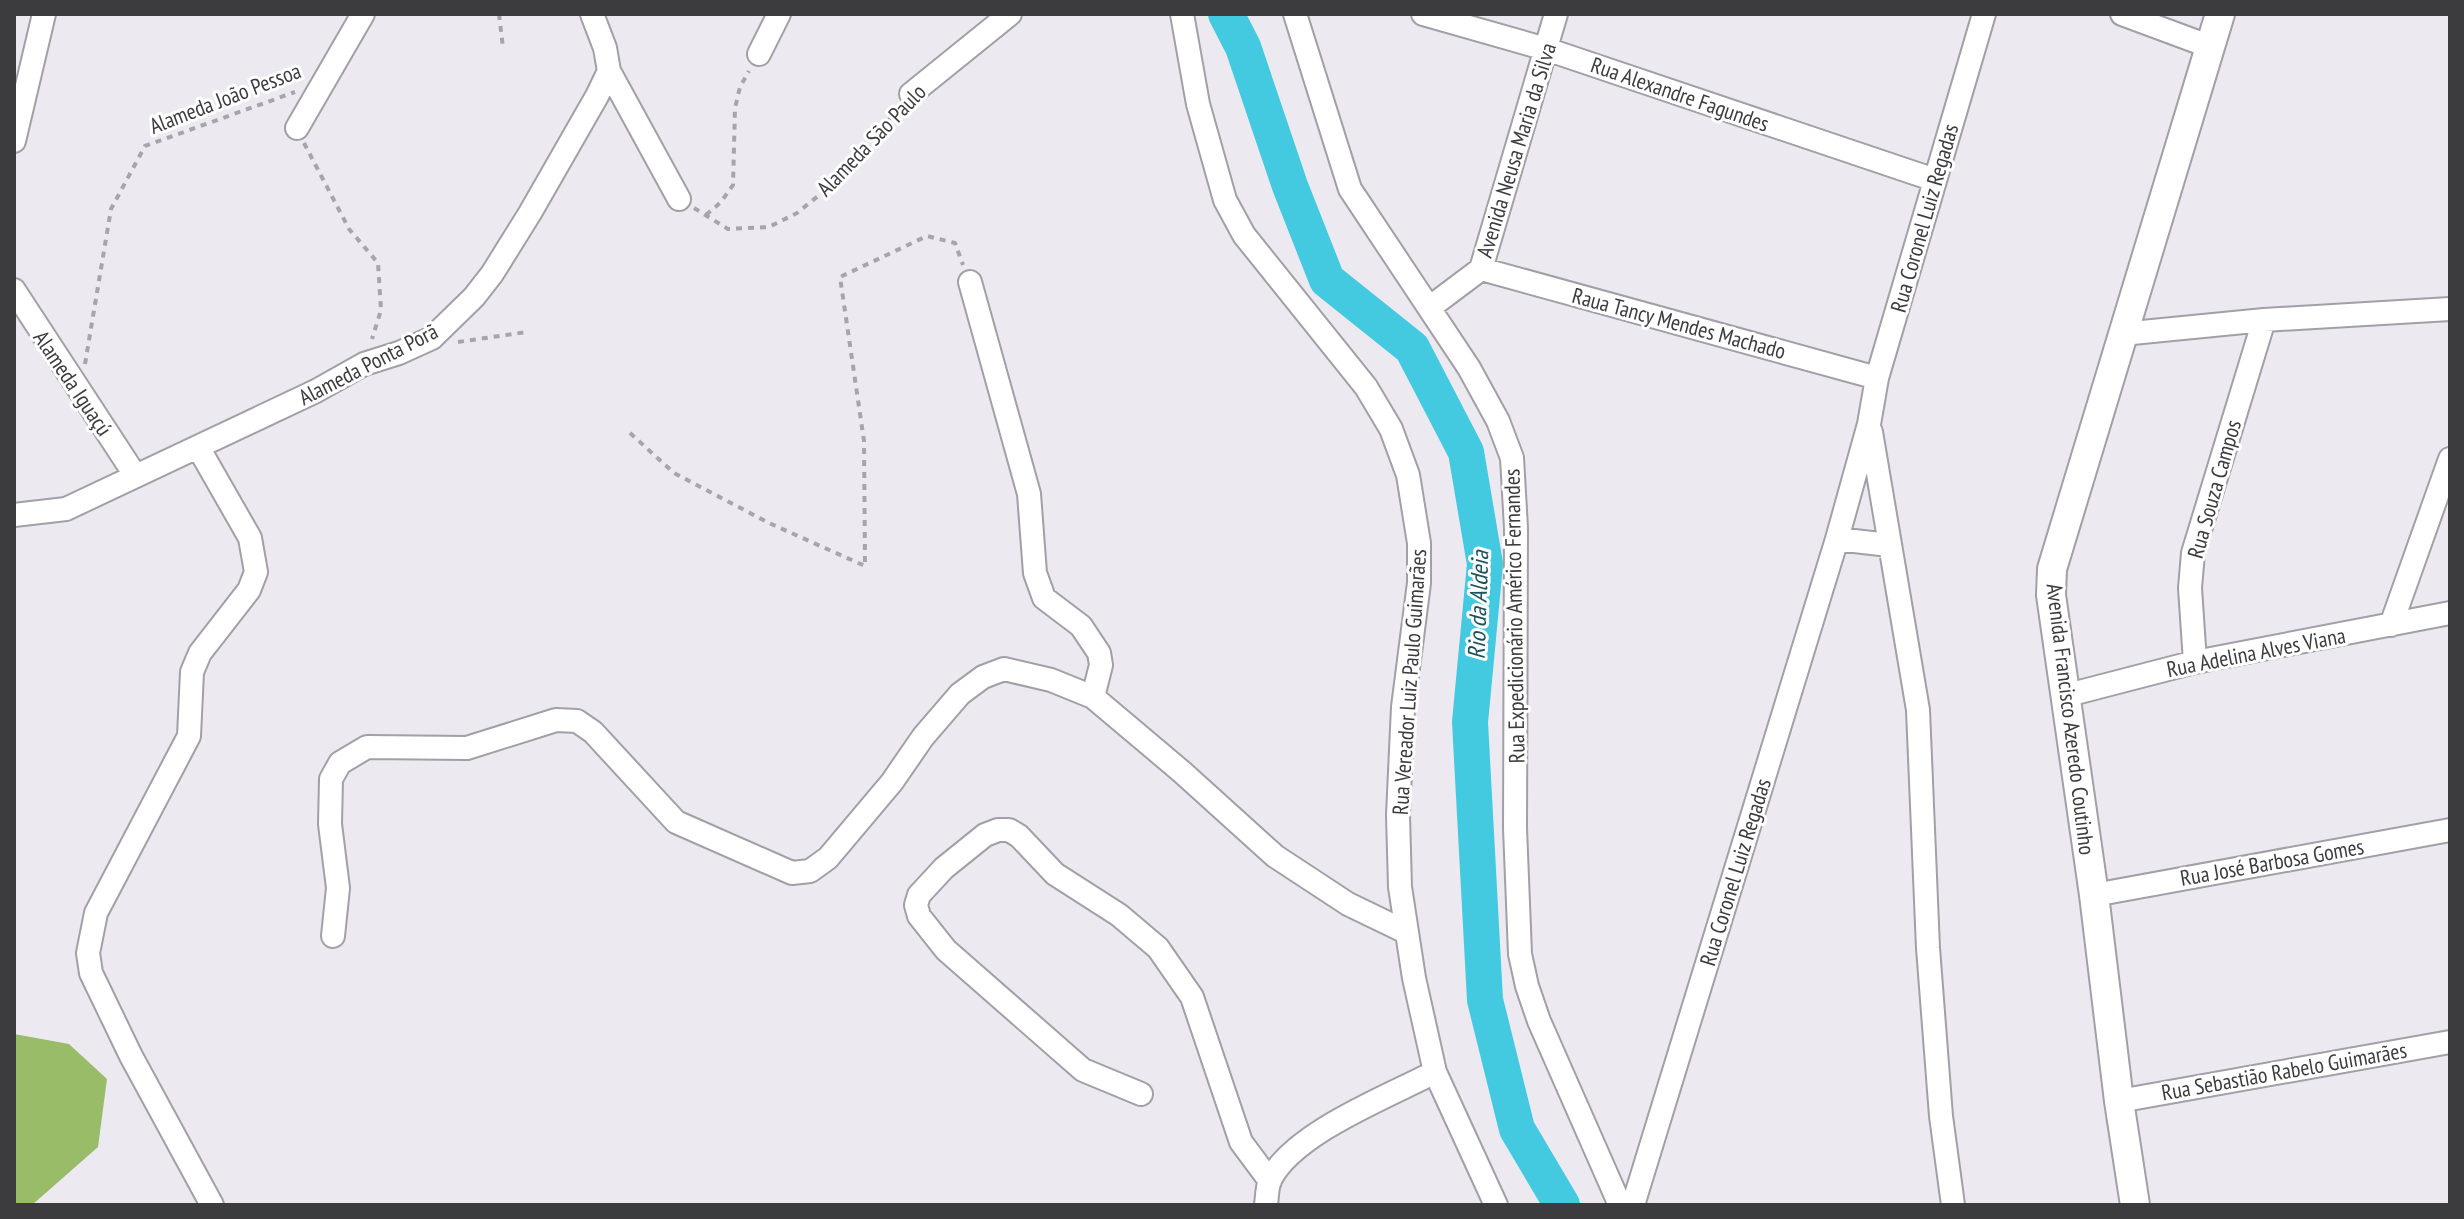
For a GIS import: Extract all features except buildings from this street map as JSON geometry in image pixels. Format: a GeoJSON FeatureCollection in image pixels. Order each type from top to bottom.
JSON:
{"type":"FeatureCollection","features":[{"type":"Feature","properties":{"kind":"main road","name":"Avenida Francisco Azeredo Coutinho"},"geometry":{"type":"LineString","coordinates":[[2135,1205],[2064,696],[2051,595],[2052,569],[2220,14]]}},
{"type":"Feature","properties":{"kind":"street"},"geometry":{"type":"LineString","coordinates":[[14,141],[18,106],[44,14]]}},
{"type":"Feature","properties":{"kind":"street"},"geometry":{"type":"LineString","coordinates":[[297,128],[363,14]]}},
{"type":"Feature","properties":{"kind":"street"},"geometry":{"type":"LineString","coordinates":[[592,14],[605,48],[609,71],[679,199]]}},
{"type":"Feature","properties":{"kind":"street"},"geometry":{"type":"LineString","coordinates":[[759,54],[779,14]]}},
{"type":"Feature","properties":{"kind":"street","name":"Alameda São Paulo"},"geometry":{"type":"LineString","coordinates":[[911,94],[1010,14]]}},
{"type":"Feature","properties":{"kind":"street","name":"Rua Vereador Luiz Paulo Guimarães"},"geometry":{"type":"LineString","coordinates":[[1182,14],[1198,104],[1225,200],[1244,235],[1366,387],[1391,429],[1408,475],[1419,543],[1419,583],[1403,707],[1398,815],[1400,887],[1419,1005],[1435,1072],[1496,1205]]}},
{"type":"Feature","properties":{"kind":"street","name":"Rua Expedicionário Américo Fernandes"},"geometry":{"type":"LineString","coordinates":[[1295,14],[1350,189],[1485,396],[1512,458],[1516,528],[1515,828],[1520,954],[1539,1021],[1620,1205]]}},
{"type":"Feature","properties":{"kind":"street","name":"Rua Alexandre Fagundes"},"geometry":{"type":"LineString","coordinates":[[1423,14],[1546,49],[1935,180]]}},
{"type":"Feature","properties":{"kind":"street","name":"Avenida Neusa Maria da Silva"},"geometry":{"type":"LineString","coordinates":[[1429,308],[1481,269],[1556,14]]}},
{"type":"Feature","properties":{"kind":"street","name":"Rua Coronel Luiz Regadas"},"geometry":{"type":"LineString","coordinates":[[1633,1205],[1837,539],[1869,424],[1877,378],[1984,14]]}},
{"type":"Feature","properties":{"kind":"street"},"geometry":{"type":"LineString","coordinates":[[2122,14],[2211,47]]}},
{"type":"Feature","properties":{"kind":"street","name":"Alameda Ponta Porã"},"geometry":{"type":"LineString","coordinates":[[14,515],[66,509],[316,391],[364,364],[432,338],[474,297],[492,274],[530,213],[609,71]]}},
{"type":"Feature","properties":{"kind":"street","name":"Raua Tancy Mendes Machado"},"geometry":{"type":"LineString","coordinates":[[1481,269],[1877,378]]}},
{"type":"Feature","properties":{"kind":"street"},"geometry":{"type":"LineString","coordinates":[[970,282],[1029,494],[1035,573],[1044,598],[1081,626],[1099,653],[1100,678],[1093,697]]}},
{"type":"Feature","properties":{"kind":"street","name":"Alameda Iguaçú"},"geometry":{"type":"LineString","coordinates":[[14,290],[135,475]]}},
{"type":"Feature","properties":{"kind":"street"},"geometry":{"type":"LineString","coordinates":[[2122,334],[2264,320],[2450,309]]}},
{"type":"Feature","properties":{"kind":"street","name":"Rua Souza Campos"},"geometry":{"type":"LineString","coordinates":[[2195,662],[2190,588],[2193,553],[2264,320]]}},
{"type":"Feature","properties":{"kind":"street","name":"Rua Coronel Luiz Regadas"},"geometry":{"type":"LineString","coordinates":[[1869,424],[1918,710],[1928,948],[1941,1116],[1953,1205]]}},
{"type":"Feature","properties":{"kind":"street"},"geometry":{"type":"LineString","coordinates":[[198,447],[250,538],[256,572],[249,590],[220,623],[200,653],[192,672],[189,736],[96,913],[88,953],[91,973],[131,1056],[212,1205]]}},
{"type":"Feature","properties":{"kind":"street"},"geometry":{"type":"LineString","coordinates":[[2391,625],[2450,459]]}},
{"type":"Feature","properties":{"kind":"street"},"geometry":{"type":"LineString","coordinates":[[1837,539],[1889,545]]}},
{"type":"Feature","properties":{"kind":"street","name":"Rua Adelina Alves Viana"},"geometry":{"type":"LineString","coordinates":[[2064,696],[2195,662],[2450,613]]}},
{"type":"Feature","properties":{"kind":"street"},"geometry":{"type":"LineString","coordinates":[[333,936],[338,888],[330,824],[331,779],[340,763],[367,747],[467,748],[556,720],[577,721],[593,732],[676,822],[792,873],[810,871],[828,858],[960,694],[983,677],[1004,669],[1051,680],[1093,697],[1275,856],[1348,904],[1406,932]]}},
{"type":"Feature","properties":{"kind":"street"},"geometry":{"type":"LineString","coordinates":[[1141,1094],[1083,1070],[946,950],[919,916],[916,905],[919,895],[944,868],[985,835],[1009,830],[1019,836],[1055,874],[1119,915],[1158,948],[1192,997],[1241,1142],[1270,1181]]}},
{"type":"Feature","properties":{"kind":"street","name":"Rua José Barbosa Gomes"},"geometry":{"type":"LineString","coordinates":[[2094,895],[2450,830]]}},
{"type":"Feature","properties":{"kind":"street","name":"Rua Sebastião Rabelo Guimarães"},"geometry":{"type":"LineString","coordinates":[[2119,1101],[2450,1042]]}},
{"type":"Feature","properties":{"kind":"street"},"geometry":{"type":"LineString","coordinates":[[1266,1205],[1270,1181],[1290,1154],[1315,1135],[1435,1072]]}},
{"type":"Feature","properties":{"kind":"path"},"geometry":{"type":"LineString","coordinates":[[499,14],[503,48]]}},
{"type":"Feature","properties":{"kind":"path"},"geometry":{"type":"LineString","coordinates":[[706,215],[721,202],[733,185],[735,108],[740,87],[759,54]]}},
{"type":"Feature","properties":{"kind":"path","name":"Alameda João Pessoa"},"geometry":{"type":"LineString","coordinates":[[80,394],[111,209],[145,146],[302,90]]}},
{"type":"Feature","properties":{"kind":"path","name":"Alameda São Paulo"},"geometry":{"type":"LineString","coordinates":[[679,199],[728,229],[769,227],[797,213],[838,180],[911,94]]}},
{"type":"Feature","properties":{"kind":"path"},"geometry":{"type":"LineString","coordinates":[[297,128],[349,229],[378,263],[381,310],[364,364]]}},
{"type":"Feature","properties":{"kind":"path"},"geometry":{"type":"LineString","coordinates":[[630,433],[674,473],[769,523],[865,566],[864,441],[840,277],[927,236],[955,243],[970,282]]}},
{"type":"Feature","properties":{"kind":"path"},"geometry":{"type":"LineString","coordinates":[[450,343],[527,332]]}},
{"type":"Feature","properties":{"kind":"green space"},"geometry":{"type":"Polygon","coordinates":[[[14,1034],[69,1044],[107,1079],[98,1147],[32,1205],[14,1205],[14,1034]]]}},
{"type":"Feature","properties":{"kind":"waterway","name":"Rio da Aldeia"},"geometry":{"type":"LineString","coordinates":[[1226,14],[1243,47],[1290,186],[1327,280],[1412,348],[1466,452],[1485,564],[1470,722],[1485,1000],[1517,1129],[1562,1205]]}}]}
